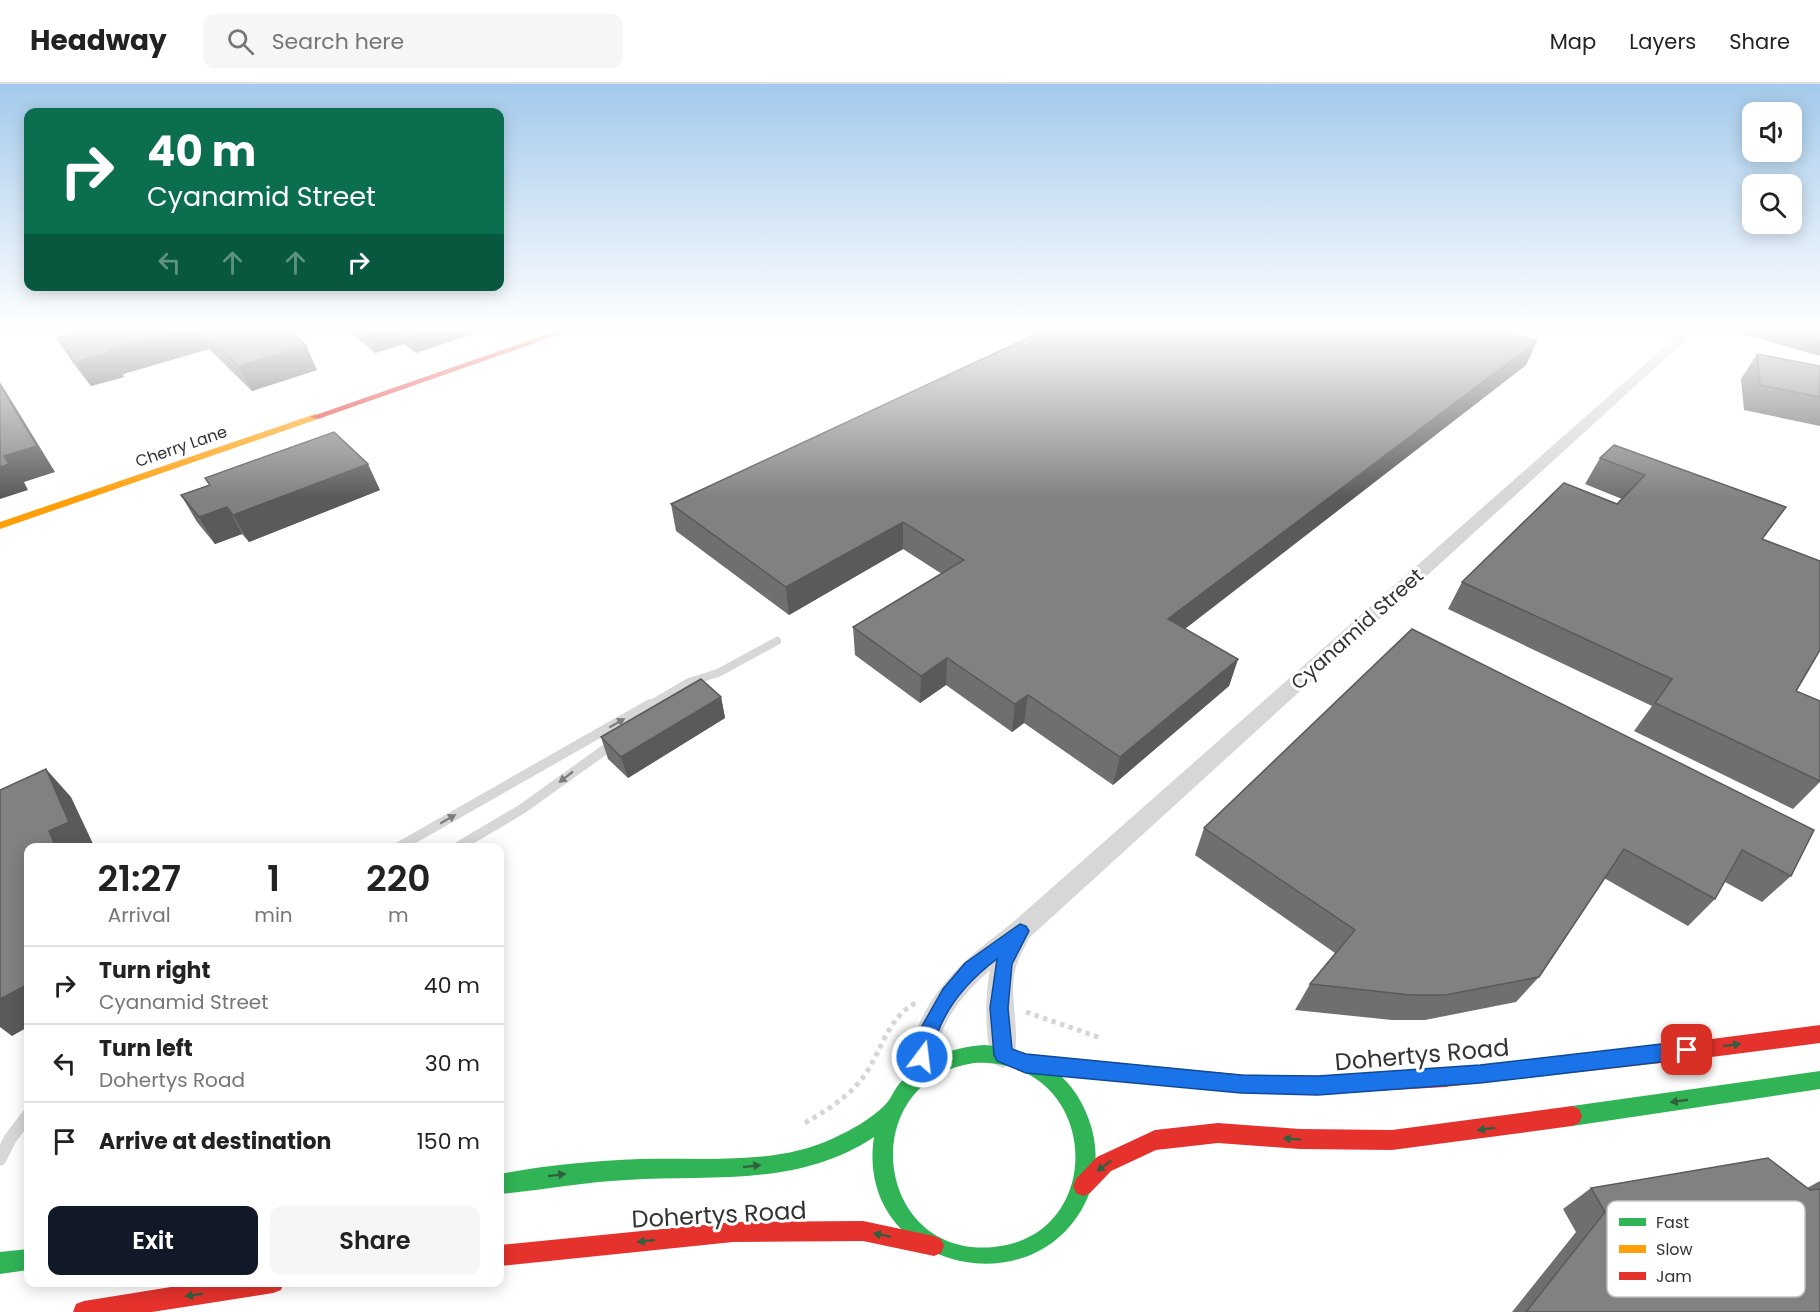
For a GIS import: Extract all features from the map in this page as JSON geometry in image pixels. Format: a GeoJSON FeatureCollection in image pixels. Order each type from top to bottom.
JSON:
{"type":"FeatureCollection","features":[{"type":"Feature","properties":{"kind":"main road","name":"Cherry Lane"},"geometry":{"type":"LineString","coordinates":[[0,526],[411,384]]}},
{"type":"Feature","properties":{"kind":"main road","name":"Dohertys Road"},"geometry":{"type":"LineString","coordinates":[[1015,1059],[1241,1084],[1318,1085],[1501,1072],[1820,1034]]}},
{"type":"Feature","properties":{"kind":"main road"},"geometry":{"type":"LineString","coordinates":[[1083,1186],[1085,1156],[1080,1127],[1061,1094],[1049,1079],[1015,1059],[973,1052],[944,1058],[918,1073],[901,1091],[889,1114],[883,1143],[885,1173],[895,1202],[914,1228],[940,1247],[969,1258],[999,1260],[1028,1252],[1053,1236],[1071,1213],[1083,1186],[1104,1164],[1155,1140],[1218,1133],[1300,1139],[1392,1140],[1820,1080]]}},
{"type":"Feature","properties":{"kind":"main road"},"geometry":{"type":"LineString","coordinates":[[504,1183],[591,1171],[689,1167],[734,1168],[812,1158],[838,1149],[863,1135],[889,1114]]}},
{"type":"Feature","properties":{"kind":"main road","name":"Dohertys Road"},"geometry":{"type":"LineString","coordinates":[[504,1256],[733,1232],[863,1231],[940,1247]]}},
{"type":"Feature","properties":{"kind":"main road"},"geometry":{"type":"LineString","coordinates":[[0,1263],[24,1260]]}},
{"type":"Feature","properties":{"kind":"main road"},"geometry":{"type":"LineString","coordinates":[[84,1312],[242,1287]]}},
{"type":"Feature","properties":{"kind":"street","name":"Cyanamid Street"},"geometry":{"type":"LineString","coordinates":[[918,1073],[931,1026],[949,994],[971,969],[1020,931],[1630,384]]}},
{"type":"Feature","properties":{"kind":"street","name":"Cyanamid Street"},"geometry":{"type":"LineString","coordinates":[[1015,1059],[999,1008],[1004,964],[1020,931]]}},
{"type":"Feature","properties":{"kind":"lane"},"geometry":{"type":"LineString","coordinates":[[406,843],[689,682],[718,673],[777,642]]}},
{"type":"Feature","properties":{"kind":"lane"},"geometry":{"type":"LineString","coordinates":[[702,691],[718,673]]}},
{"type":"Feature","properties":{"kind":"lane"},"geometry":{"type":"LineString","coordinates":[[464,843],[522,809],[593,756],[622,738]]}},
{"type":"Feature","properties":{"kind":"lane"},"geometry":{"type":"LineString","coordinates":[[0,1159],[10,1139],[24,1120]]}},
{"type":"Feature","properties":{"kind":"path"},"geometry":{"type":"LineString","coordinates":[[794,1127],[831,1108],[861,1080],[896,1016],[908,1005],[920,1001]]}},
{"type":"Feature","properties":{"kind":"path"},"geometry":{"type":"LineString","coordinates":[[1027,1013],[1108,1039]]}},
{"type":"Feature","properties":{"kind":"building"},"geometry":{"type":"Polygon","coordinates":[[[928,384],[1480,384],[1168,619],[1238,659],[1120,757],[1028,695],[1015,704],[947,658],[921,676],[853,627],[964,560],[903,522],[786,587],[671,504],[928,384]]]}},
{"type":"Feature","properties":{"kind":"building"},"geometry":{"type":"Polygon","coordinates":[[[1820,384],[1820,397],[1760,385],[1820,384]]]}},
{"type":"Feature","properties":{"kind":"building"},"geometry":{"type":"Polygon","coordinates":[[[0,385],[37,446],[4,456],[9,464],[0,467],[0,385]]]}},
{"type":"Feature","properties":{"kind":"building"},"geometry":{"type":"Polygon","coordinates":[[[334,432],[368,464],[233,515],[227,507],[199,517],[181,495],[210,485],[205,478],[334,432]]]}},
{"type":"Feature","properties":{"kind":"building"},"geometry":{"type":"Polygon","coordinates":[[[1614,445],[1786,507],[1762,539],[1820,561],[1820,650],[1796,691],[1820,701],[1820,781],[1655,703],[1672,679],[1462,582],[1564,483],[1617,504],[1645,475],[1600,458],[1614,445]]]}},
{"type":"Feature","properties":{"kind":"building"},"geometry":{"type":"Polygon","coordinates":[[[1412,629],[1814,830],[1791,876],[1742,850],[1715,899],[1624,849],[1539,977],[1445,995],[1410,995],[1310,984],[1355,930],[1204,828],[1412,629]]]}},
{"type":"Feature","properties":{"kind":"building"},"geometry":{"type":"Polygon","coordinates":[[[701,679],[721,697],[621,757],[601,737],[701,679]]]}},
{"type":"Feature","properties":{"kind":"building"},"geometry":{"type":"Polygon","coordinates":[[[46,769],[69,822],[49,831],[54,843],[24,843],[24,986],[0,999],[0,790],[46,769]]]}},
{"type":"Feature","properties":{"kind":"building"},"geometry":{"type":"Polygon","coordinates":[[[1768,1158],[1810,1190],[1820,1189],[1820,1312],[1526,1312],[1605,1212],[1591,1188],[1768,1158]]]}},
{"type":"Feature","properties":{"kind":"traffic: fast"},"geometry":{"type":"LineString","coordinates":[[974,1054],[994,1054],[1014,1058],[1032,1066],[1049,1077],[1063,1091],[1082,1126],[1086,1156],[1082,1186],[1074,1204],[1063,1221],[1049,1235],[1014,1254],[994,1258],[974,1258],[954,1254],[936,1246],[919,1235],[905,1221],[886,1186],[882,1166],[882,1146],[886,1126],[894,1108],[905,1091],[919,1077],[954,1058],[974,1054]]}},
{"type":"Feature","properties":{"kind":"traffic: fast"},"geometry":{"type":"LineString","coordinates":[[1572,1116],[1820,1080]]}},
{"type":"Feature","properties":{"kind":"traffic: fast"},"geometry":{"type":"LineString","coordinates":[[504,1183],[606,1171],[739,1168],[788,1162],[835,1148],[863,1133],[889,1114]]}},
{"type":"Feature","properties":{"kind":"traffic: fast"},"geometry":{"type":"LineString","coordinates":[[0,1263],[24,1260]]}},
{"type":"Feature","properties":{"kind":"traffic: slow"},"geometry":{"type":"LineString","coordinates":[[0,526],[315,417]]}},
{"type":"Feature","properties":{"kind":"traffic: slow"},"geometry":{"type":"LineString","coordinates":[[1446,1078],[1680,1052]]}},
{"type":"Feature","properties":{"kind":"traffic: jam"},"geometry":{"type":"LineString","coordinates":[[315,417],[410,384]]}},
{"type":"Feature","properties":{"kind":"traffic: jam"},"geometry":{"type":"LineString","coordinates":[[1680,1052],[1820,1034]]}},
{"type":"Feature","properties":{"kind":"traffic: jam"},"geometry":{"type":"LineString","coordinates":[[1026,1063],[1246,1084],[1320,1085],[1446,1078]]}},
{"type":"Feature","properties":{"kind":"traffic: jam"},"geometry":{"type":"LineString","coordinates":[[1083,1186],[1104,1164],[1155,1140],[1218,1133],[1300,1139],[1392,1140],[1572,1116]]}},
{"type":"Feature","properties":{"kind":"traffic: jam"},"geometry":{"type":"LineString","coordinates":[[504,1256],[733,1232],[863,1231],[934,1246]]}},
{"type":"Feature","properties":{"kind":"traffic: jam"},"geometry":{"type":"LineString","coordinates":[[84,1312],[242,1287]]}},
{"type":"Feature","properties":{"kind":"route"},"geometry":{"type":"LineString","coordinates":[[922,1057],[931,1026],[949,994],[971,969],[1020,931],[1004,964],[999,1008],[1004,1055],[1026,1064],[1241,1084],[1318,1085],[1480,1074],[1687,1050]]}}]}
